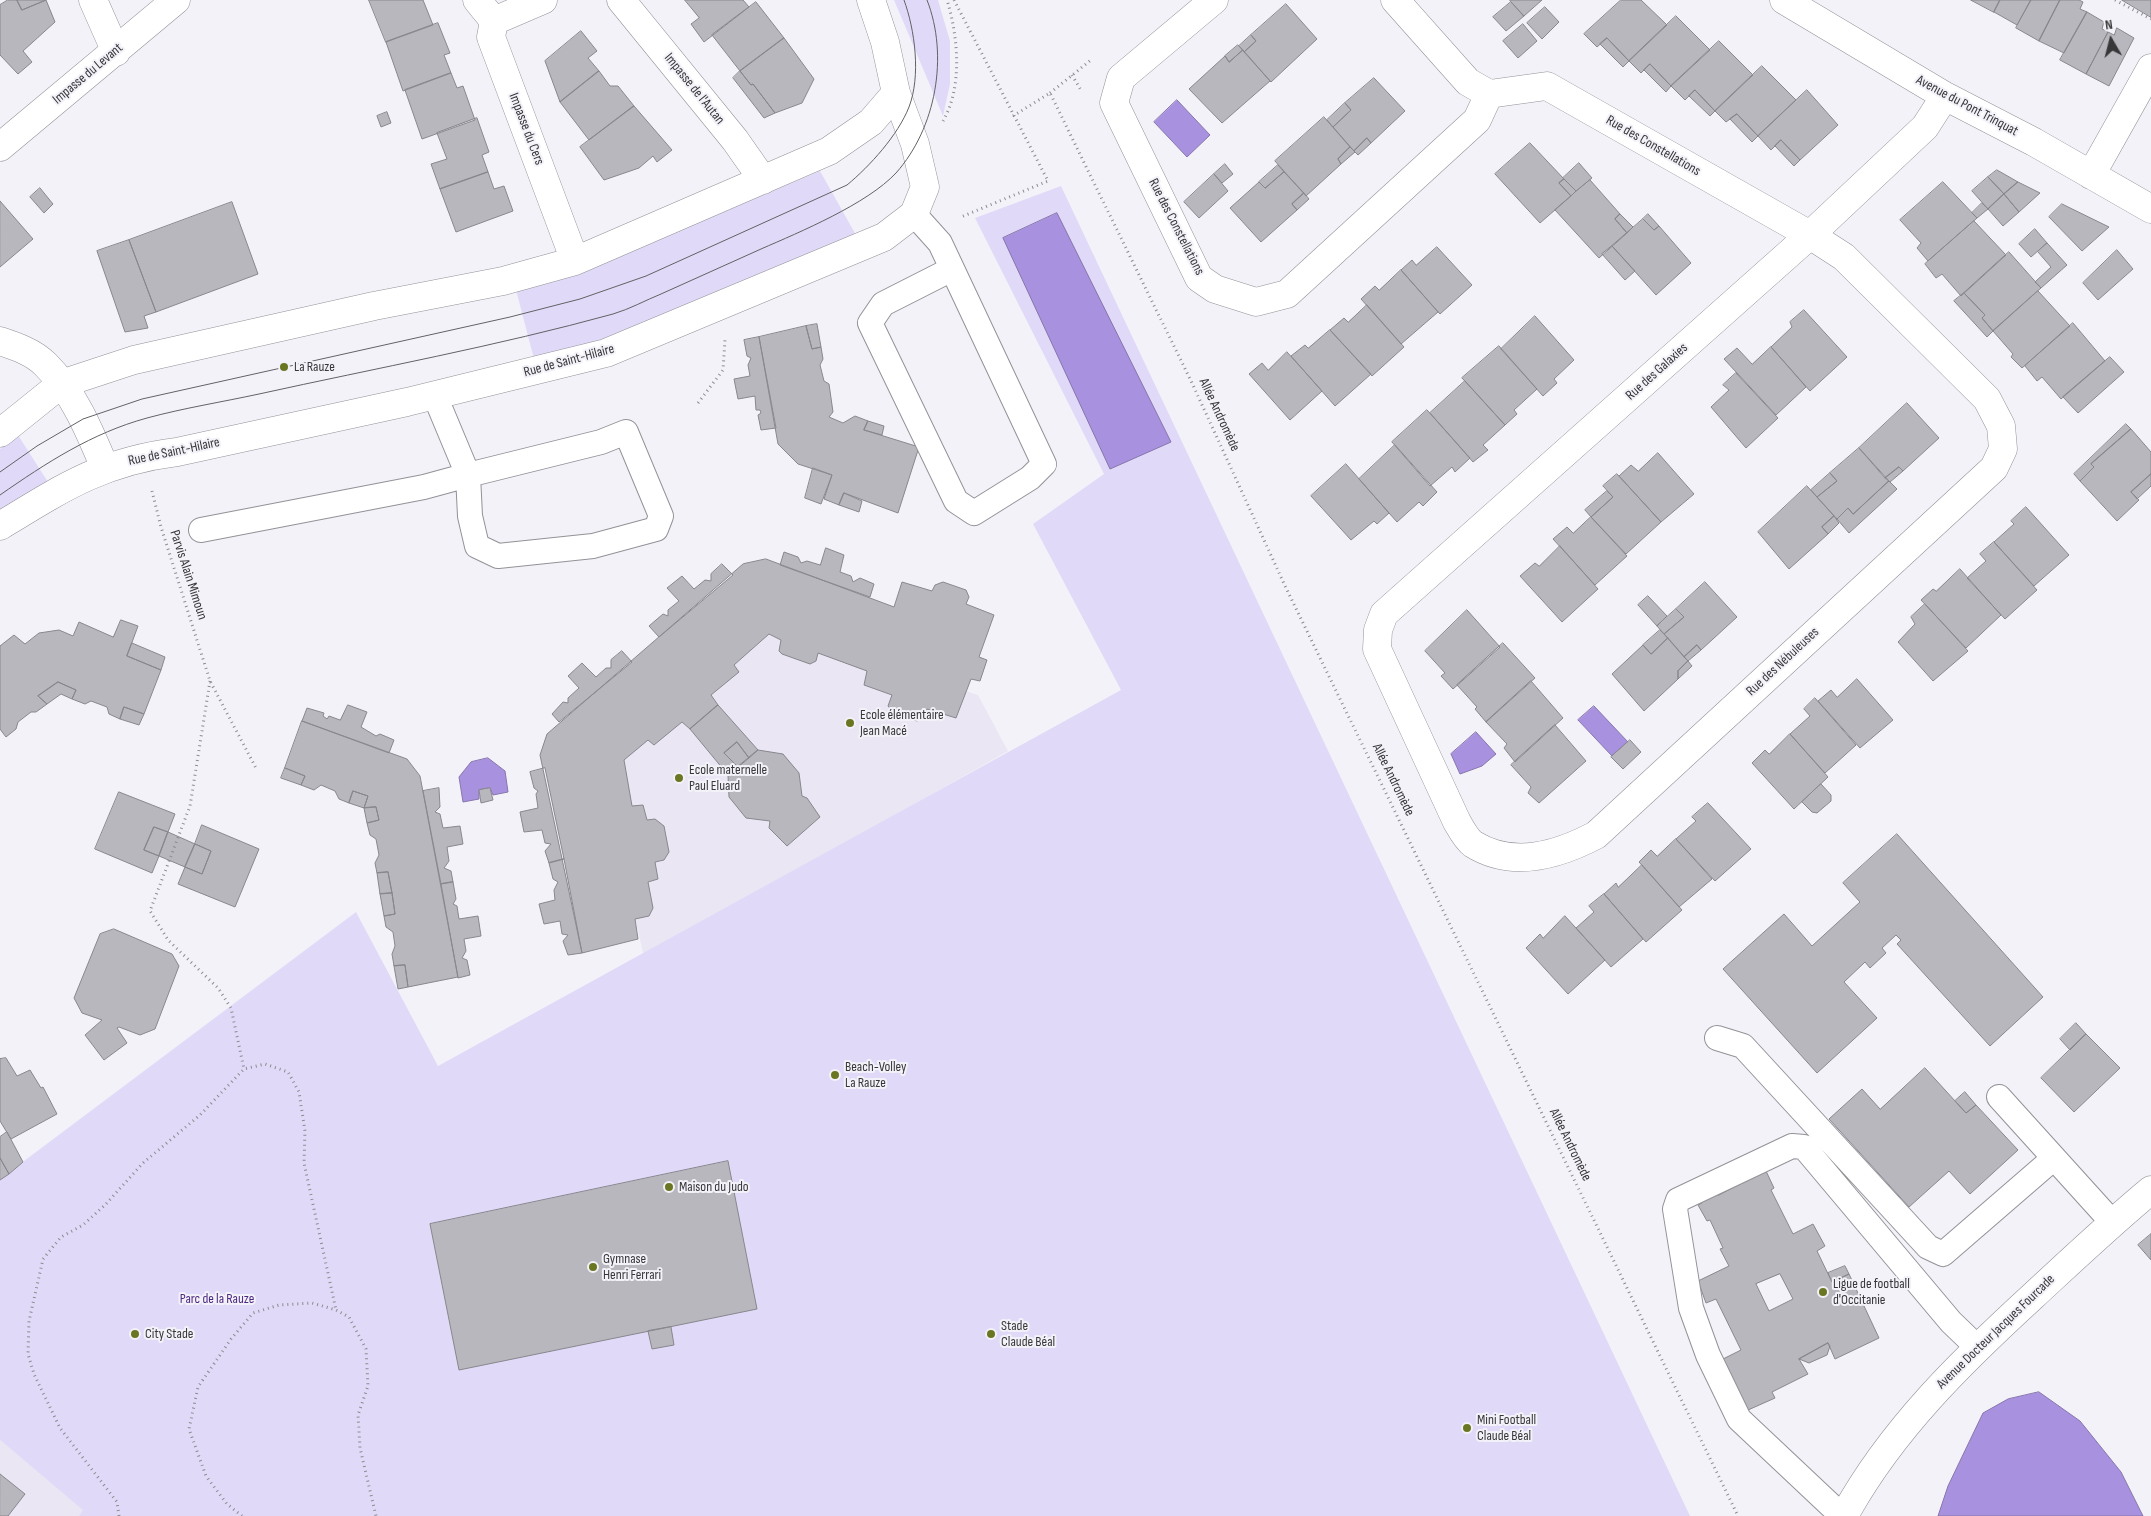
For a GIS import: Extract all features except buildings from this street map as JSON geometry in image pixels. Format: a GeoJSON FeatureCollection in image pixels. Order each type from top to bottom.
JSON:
{"type":"FeatureCollection","features":[{"type":"Feature","properties":{"kind":"street"},"geometry":{"type":"LineString","coordinates":[[93,0],[116,52]]}},
{"type":"Feature","properties":{"kind":"street","name":"Impasse du Levant"},"geometry":{"type":"LineString","coordinates":[[0,147],[176,0]]}},
{"type":"Feature","properties":{"kind":"street"},"geometry":{"type":"LineString","coordinates":[[477,0],[494,21],[544,0]]}},
{"type":"Feature","properties":{"kind":"street","name":"Impasse de l'Autan"},"geometry":{"type":"LineString","coordinates":[[621,0],[735,140],[763,180]]}},
{"type":"Feature","properties":{"kind":"street"},"geometry":{"type":"LineString","coordinates":[[871,0],[885,42],[896,93],[915,144],[926,187],[922,222]]}},
{"type":"Feature","properties":{"kind":"street","name":"Rue des Constellations"},"geometry":{"type":"LineString","coordinates":[[1214,0],[1121,78],[1114,102],[1199,278],[1215,289],[1256,302],[1287,294],[1477,120],[1489,94],[1547,86],[1810,235]]}},
{"type":"Feature","properties":{"kind":"street"},"geometry":{"type":"LineString","coordinates":[[1395,0],[1468,82],[1489,94]]}},
{"type":"Feature","properties":{"kind":"street","name":"Avenue du Pont Trinquat"},"geometry":{"type":"LineString","coordinates":[[1784,0],[1944,96],[2034,142],[2151,209]]}},
{"type":"Feature","properties":{"kind":"street","name":"Impasse du Cers"},"geometry":{"type":"LineString","coordinates":[[494,21],[491,37],[575,261]]}},
{"type":"Feature","properties":{"kind":"street"},"geometry":{"type":"LineString","coordinates":[[2091,175],[2151,68]]}},
{"type":"Feature","properties":{"kind":"street"},"geometry":{"type":"LineString","coordinates":[[0,433],[62,384],[152,356],[379,305],[503,281],[575,261],[830,151],[871,122],[896,93]]}},
{"type":"Feature","properties":{"kind":"street","name":"Rue des Galaxies"},"geometry":{"type":"LineString","coordinates":[[1377,649],[1378,630],[1384,614],[1810,235],[1925,127],[1944,96]]}},
{"type":"Feature","properties":{"kind":"street","name":"Rue de Saint-Hilaire"},"geometry":{"type":"LineString","coordinates":[[0,526],[64,486],[105,468],[149,456],[177,452],[435,396],[606,353],[922,222]]}},
{"type":"Feature","properties":{"kind":"street","name":"Rue des Nébuleuses"},"geometry":{"type":"LineString","coordinates":[[1377,649],[1457,822],[1472,844],[1500,855],[1530,858],[1568,850],[1596,835],[1994,468],[2003,449],[2001,426],[1987,400],[1844,256],[1810,235]]}},
{"type":"Feature","properties":{"kind":"street"},"geometry":{"type":"LineString","coordinates":[[0,341],[20,348],[44,363],[62,384],[83,419],[105,468]]}},
{"type":"Feature","properties":{"kind":"street","name":"Avenue Docteur Jacques Fourcade"},"geometry":{"type":"LineString","coordinates":[[1843,1516],[1861,1485],[1891,1444],[1936,1390],[1977,1347],[2112,1222],[2151,1190]]}},
{"type":"Feature","properties":{"kind":"lane"},"geometry":{"type":"LineString","coordinates":[[922,222],[940,243],[1044,464],[1030,478],[974,513],[956,501],[870,323],[883,304],[952,269]]}},
{"type":"Feature","properties":{"kind":"lane"},"geometry":{"type":"LineString","coordinates":[[201,530],[424,487],[468,475],[601,442],[626,432],[661,516],[656,529],[593,546],[498,556],[477,546],[470,516],[468,475],[435,396]]}},
{"type":"Feature","properties":{"kind":"lane"},"geometry":{"type":"LineString","coordinates":[[1717,1038],[1743,1046],[1928,1247],[1943,1254],[2054,1158]]}},
{"type":"Feature","properties":{"kind":"lane"},"geometry":{"type":"LineString","coordinates":[[1999,1098],[2112,1222]]}},
{"type":"Feature","properties":{"kind":"lane"},"geometry":{"type":"LineString","coordinates":[[1843,1516],[1739,1419],[1708,1355],[1691,1308],[1675,1209],[1678,1200],[1792,1146],[1804,1147],[1951,1322],[1977,1347]]}},
{"type":"Feature","properties":{"kind":"path"},"geometry":{"type":"LineString","coordinates":[[915,144],[933,132],[944,120],[951,106],[956,49],[946,0]]}},
{"type":"Feature","properties":{"kind":"path"},"geometry":{"type":"LineString","coordinates":[[922,222],[1048,181],[954,0]]}},
{"type":"Feature","properties":{"kind":"path"},"geometry":{"type":"LineString","coordinates":[[2115,0],[2151,19]]}},
{"type":"Feature","properties":{"kind":"path","name":"Allée Andromède"},"geometry":{"type":"LineString","coordinates":[[1013,116],[1050,92],[1192,383],[1286,588],[1738,1516]]}},
{"type":"Feature","properties":{"kind":"path"},"geometry":{"type":"LineString","coordinates":[[698,403],[723,370],[725,339],[734,335]]}},
{"type":"Feature","properties":{"kind":"path","name":"Parvis Alain Mimoun"},"geometry":{"type":"LineString","coordinates":[[150,484],[161,527],[210,681],[256,770]]}},
{"type":"Feature","properties":{"kind":"path"},"geometry":{"type":"LineString","coordinates":[[210,681],[190,806],[150,911],[168,940],[218,988],[231,1008],[244,1068]]}},
{"type":"Feature","properties":{"kind":"path"},"geometry":{"type":"LineString","coordinates":[[119,1516],[117,1502],[60,1428],[34,1374],[28,1354],[28,1321],[43,1259],[60,1237],[83,1225],[106,1204],[143,1163],[200,1115],[244,1068],[264,1064],[288,1072],[300,1092],[304,1131],[304,1163],[336,1310]]}},
{"type":"Feature","properties":{"kind":"path"},"geometry":{"type":"LineString","coordinates":[[242,1516],[227,1504],[206,1476],[189,1429],[198,1387],[230,1340],[254,1313],[280,1305],[312,1303],[336,1310],[349,1317],[366,1349],[368,1386],[358,1414],[360,1448],[376,1516]]}},
{"type":"Feature","properties":{"kind":"shaded area"},"geometry":{"type":"Polygon","coordinates":[[[1177,100],[1210,135],[1187,157],[1154,122],[1177,100]]]}},
{"type":"Feature","properties":{"kind":"shaded area"},"geometry":{"type":"Polygon","coordinates":[[[1057,213],[1171,442],[1110,469],[1003,238],[1057,213]]]}},
{"type":"Feature","properties":{"kind":"shaded area"},"geometry":{"type":"Polygon","coordinates":[[[698,604],[978,695],[1008,751],[644,957],[585,701],[698,604]]]}},
{"type":"Feature","properties":{"kind":"shaded area"},"geometry":{"type":"Polygon","coordinates":[[[1594,706],[1628,742],[1612,756],[1578,720],[1594,706]]]}},
{"type":"Feature","properties":{"kind":"shaded area"},"geometry":{"type":"Polygon","coordinates":[[[1476,732],[1496,754],[1482,766],[1460,774],[1451,754],[1476,732]]]}},
{"type":"Feature","properties":{"kind":"shaded area"},"geometry":{"type":"Polygon","coordinates":[[[488,758],[505,771],[508,792],[493,795],[490,788],[479,790],[479,799],[463,802],[459,777],[471,762],[488,758]]]}},
{"type":"Feature","properties":{"kind":"shaded area"},"geometry":{"type":"Polygon","coordinates":[[[2039,1392],[2080,1421],[2121,1472],[2143,1516],[1938,1516],[1948,1486],[1983,1413],[2008,1399],[2039,1392]]]}},
{"type":"Feature","properties":{"kind":"shaded area"},"geometry":{"type":"Polygon","coordinates":[[[0,1440],[84,1510],[79,1516],[0,1516],[0,1440]]]}},
{"type":"Feature","properties":{"kind":"green space"},"geometry":{"type":"Polygon","coordinates":[[[894,0],[938,0],[950,41],[950,84],[943,116],[894,0]]]}},
{"type":"Feature","properties":{"kind":"green space"},"geometry":{"type":"Polygon","coordinates":[[[820,171],[856,235],[608,339],[534,359],[516,290],[552,282],[588,269],[820,171]]]}},
{"type":"Feature","properties":{"kind":"green space","name":"Parc de la Rauze"},"geometry":{"type":"Polygon","coordinates":[[[1061,186],[1690,1516],[79,1516],[83,1510],[0,1440],[0,1179],[356,912],[438,1066],[1121,690],[1033,524],[1104,474],[975,218],[1061,186]]]}},
{"type":"Feature","properties":{"kind":"green space"},"geometry":{"type":"Polygon","coordinates":[[[18,435],[48,482],[0,512],[0,449],[18,435]]]}},
{"type":"Feature","properties":{"kind":"tram line"},"geometry":{"type":"LineString","coordinates":[[0,472],[37,446],[83,419],[142,399],[510,317],[580,299],[646,276],[847,185],[865,169],[891,139],[904,118],[913,95],[916,67],[914,39],[904,0]]}},
{"type":"Feature","properties":{"kind":"tram line"},"geometry":{"type":"LineString","coordinates":[[0,495],[70,450],[127,424],[175,411],[481,347],[613,314],[626,310],[794,234],[851,206],[868,196],[896,173],[910,155],[921,135],[935,91],[937,67],[937,44],[934,22],[927,0]]}},
{"type":"Feature","properties":{"kind":"place","name":"La Rauze"},"geometry":{"type":"Point","coordinates":[284,367]}},
{"type":"Feature","properties":{"kind":"place","name":"Ecole élémentaire Jean Macé"},"geometry":{"type":"Point","coordinates":[850,723]}},
{"type":"Feature","properties":{"kind":"place","name":"Ecole maternelle Paul Eluard"},"geometry":{"type":"Point","coordinates":[679,778]}},
{"type":"Feature","properties":{"kind":"place","name":"Beach-Volley La Rauze"},"geometry":{"type":"Point","coordinates":[835,1075]}},
{"type":"Feature","properties":{"kind":"place","name":"Maison du Judo"},"geometry":{"type":"Point","coordinates":[669,1187]}},
{"type":"Feature","properties":{"kind":"place","name":"Gymnase Henri Ferrari"},"geometry":{"type":"Point","coordinates":[593,1267]}},
{"type":"Feature","properties":{"kind":"place","name":"Ligue de football d'Occitanie"},"geometry":{"type":"Point","coordinates":[1823,1292]}},
{"type":"Feature","properties":{"kind":"place","name":"City Stade"},"geometry":{"type":"Point","coordinates":[135,1334]}},
{"type":"Feature","properties":{"kind":"place","name":"Stade Claude Béal"},"geometry":{"type":"Point","coordinates":[991,1334]}},
{"type":"Feature","properties":{"kind":"place","name":"Mini Football Claude Béal"},"geometry":{"type":"Point","coordinates":[1467,1428]}}]}
